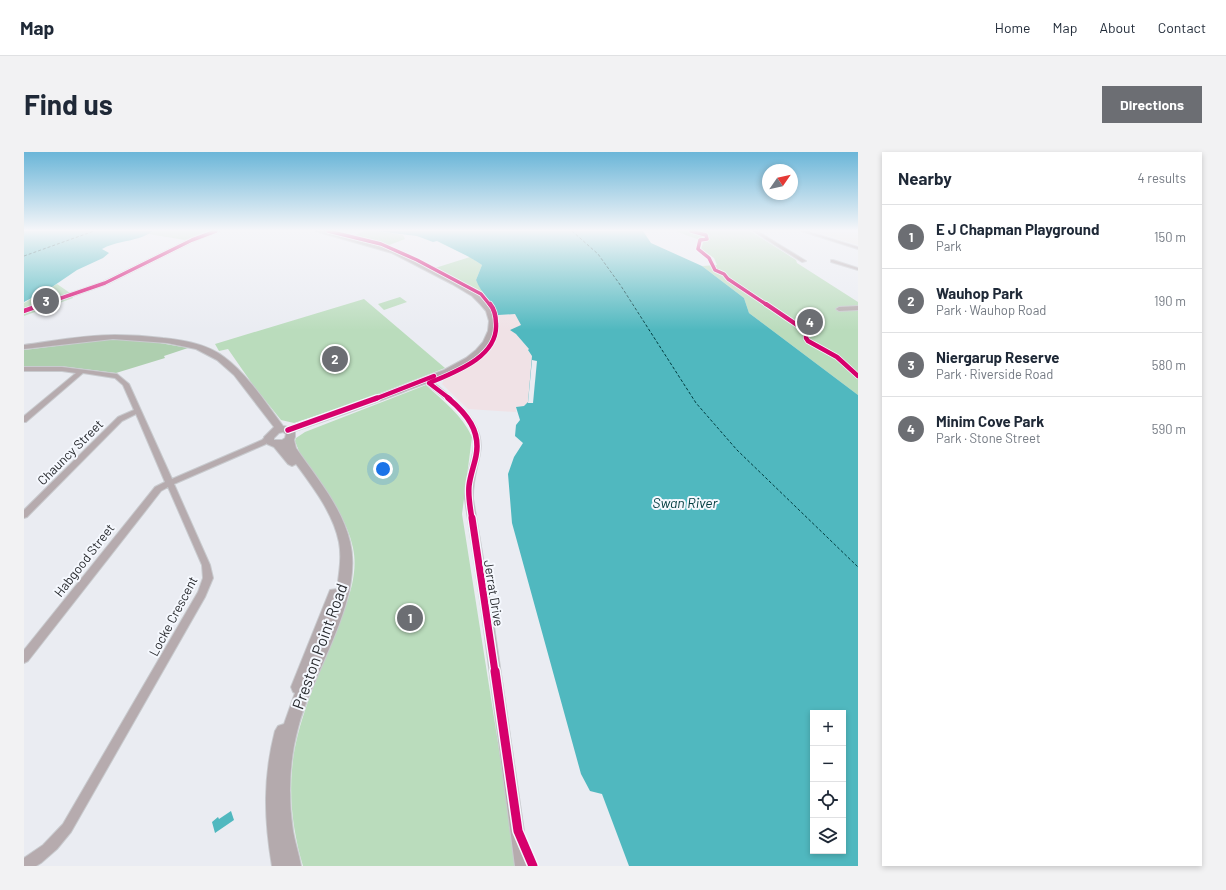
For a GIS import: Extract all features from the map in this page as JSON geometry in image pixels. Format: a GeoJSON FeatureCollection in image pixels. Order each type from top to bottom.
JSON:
{"type":"FeatureCollection","features":[{"type":"Feature","properties":{"kind":"main road"},"geometry":{"type":"LineString","coordinates":[[24,312],[105,283],[143,264]]}},
{"type":"Feature","properties":{"kind":"main road"},"geometry":{"type":"LineString","coordinates":[[280,436],[426,380],[461,364],[476,354],[485,343],[492,331],[493,324],[491,313],[484,303],[462,287],[420,264]]}},
{"type":"Feature","properties":{"kind":"main road","name":"Preston Point Road"},"geometry":{"type":"LineString","coordinates":[[24,348],[88,339],[126,336],[173,341],[197,346],[220,358],[251,388],[280,436],[286,452],[329,521],[337,541],[339,568],[333,595],[289,709],[276,753],[273,792],[274,828],[281,866]]}},
{"type":"Feature","properties":{"kind":"main road","name":"Preston Point Road"},"geometry":{"type":"LineString","coordinates":[[280,436],[292,449],[329,506],[341,529],[346,558],[346,570],[341,595],[295,713],[287,743],[282,787],[284,829],[292,866]]}},
{"type":"Feature","properties":{"kind":"street"},"geometry":{"type":"LineString","coordinates":[[843,264],[858,269]]}},
{"type":"Feature","properties":{"kind":"street"},"geometry":{"type":"LineString","coordinates":[[839,309],[858,308]]}},
{"type":"Feature","properties":{"kind":"street","name":"Locke Crescent"},"geometry":{"type":"LineString","coordinates":[[24,369],[49,368],[117,376],[126,384],[206,565],[208,578],[206,585],[138,706],[67,828],[52,846],[24,866]]}},
{"type":"Feature","properties":{"kind":"street"},"geometry":{"type":"LineString","coordinates":[[24,420],[82,371]]}},
{"type":"Feature","properties":{"kind":"street","name":"Jerrat Drive"},"geometry":{"type":"LineString","coordinates":[[426,380],[468,417],[477,435],[477,451],[468,487],[469,499],[486,606],[522,866]]}},
{"type":"Feature","properties":{"kind":"street","name":"Chauncy Street"},"geometry":{"type":"LineString","coordinates":[[24,515],[120,418],[137,411]]}},
{"type":"Feature","properties":{"kind":"street","name":"Habgood Street"},"geometry":{"type":"LineString","coordinates":[[24,658],[158,489],[280,436]]}},
{"type":"Feature","properties":{"kind":"shaded area"},"geometry":{"type":"Polygon","coordinates":[[[536,312],[517,316],[521,325],[516,328],[516,334],[529,349],[528,351],[532,356],[533,403],[516,407],[516,412],[468,409],[442,384],[445,377],[489,352],[495,344],[500,325],[497,315],[536,312]]]}},
{"type":"Feature","properties":{"kind":"green space"},"geometry":{"type":"Polygon","coordinates":[[[447,264],[481,264],[476,280],[483,293],[435,268],[447,264]]]}},
{"type":"Feature","properties":{"kind":"green space"},"geometry":{"type":"Polygon","coordinates":[[[799,264],[858,302],[858,395],[749,313],[744,298],[702,266],[799,264]]]}},
{"type":"Feature","properties":{"kind":"green space"},"geometry":{"type":"Polygon","coordinates":[[[57,284],[70,293],[73,298],[24,316],[24,303],[57,284]]]}},
{"type":"Feature","properties":{"kind":"green space"},"geometry":{"type":"Polygon","coordinates":[[[400,297],[407,302],[384,310],[378,304],[400,297]]]}},
{"type":"Feature","properties":{"kind":"green space"},"geometry":{"type":"Polygon","coordinates":[[[364,299],[445,368],[357,402],[294,423],[281,420],[253,385],[228,349],[219,351],[215,344],[364,299]]]}},
{"type":"Feature","properties":{"kind":"green space"},"geometry":{"type":"Polygon","coordinates":[[[112,339],[143,340],[188,348],[164,356],[165,358],[116,373],[60,366],[24,368],[24,350],[112,339]]]}},
{"type":"Feature","properties":{"kind":"green space"},"geometry":{"type":"Polygon","coordinates":[[[426,385],[458,415],[472,437],[462,514],[513,838],[529,866],[303,866],[297,843],[292,807],[291,782],[294,754],[301,722],[349,597],[355,560],[349,535],[338,511],[300,454],[295,441],[296,438],[305,432],[426,385]]]}},
{"type":"Feature","properties":{"kind":"water"},"geometry":{"type":"Polygon","coordinates":[[[24,264],[89,264],[77,270],[49,289],[24,302],[24,264]]]}},
{"type":"Feature","properties":{"kind":"water","name":"Swan River"},"geometry":{"type":"Polygon","coordinates":[[[481,264],[698,264],[744,298],[749,313],[858,395],[858,866],[629,866],[602,794],[590,791],[581,774],[512,523],[508,474],[514,457],[523,443],[515,436],[516,425],[520,420],[516,407],[524,406],[528,402],[532,356],[528,350],[529,349],[516,334],[510,330],[521,325],[515,314],[498,315],[476,280],[481,264]]]}},
{"type":"Feature","properties":{"kind":"water"},"geometry":{"type":"Polygon","coordinates":[[[231,811],[234,820],[215,833],[212,822],[218,817],[219,819],[231,811]]]}},
{"type":"Feature","properties":{"kind":"pier"},"geometry":{"type":"Polygon","coordinates":[[[532,360],[537,361],[533,403],[528,403],[532,360]]]}},
{"type":"Feature","properties":{"kind":"ferry route"},"geometry":{"type":"LineString","coordinates":[[605,264],[696,403],[737,450],[858,567]]}},
{"type":"Feature","properties":{"kind":"cycle path"},"geometry":{"type":"LineString","coordinates":[[24,311],[105,283],[143,264]]}},
{"type":"Feature","properties":{"kind":"cycle path"},"geometry":{"type":"LineString","coordinates":[[425,264],[481,294],[492,307],[496,316],[497,333],[492,345],[486,353],[453,373],[429,383],[455,404],[470,420],[475,429],[477,450],[469,486],[469,499],[518,831],[533,866]]}},
{"type":"Feature","properties":{"kind":"cycle path"},"geometry":{"type":"LineString","coordinates":[[712,264],[715,270],[724,274],[728,279],[806,331],[806,338],[808,341],[837,357],[858,376]]}},
{"type":"Feature","properties":{"kind":"cycle path"},"geometry":{"type":"LineString","coordinates":[[288,430],[358,406],[434,376]]}},
{"type":"Feature","properties":{"kind":"place","name":"Niergarup Reserve"},"geometry":{"type":"Point","coordinates":[46,301]}},
{"type":"Feature","properties":{"kind":"place","name":"Minim Cove Park"},"geometry":{"type":"Point","coordinates":[810,322]}},
{"type":"Feature","properties":{"kind":"place","name":"Wauhop Park"},"geometry":{"type":"Point","coordinates":[335,359]}},
{"type":"Feature","properties":{"kind":"place","name":"E J Chapman Playground"},"geometry":{"type":"Point","coordinates":[410,618]}}]}
